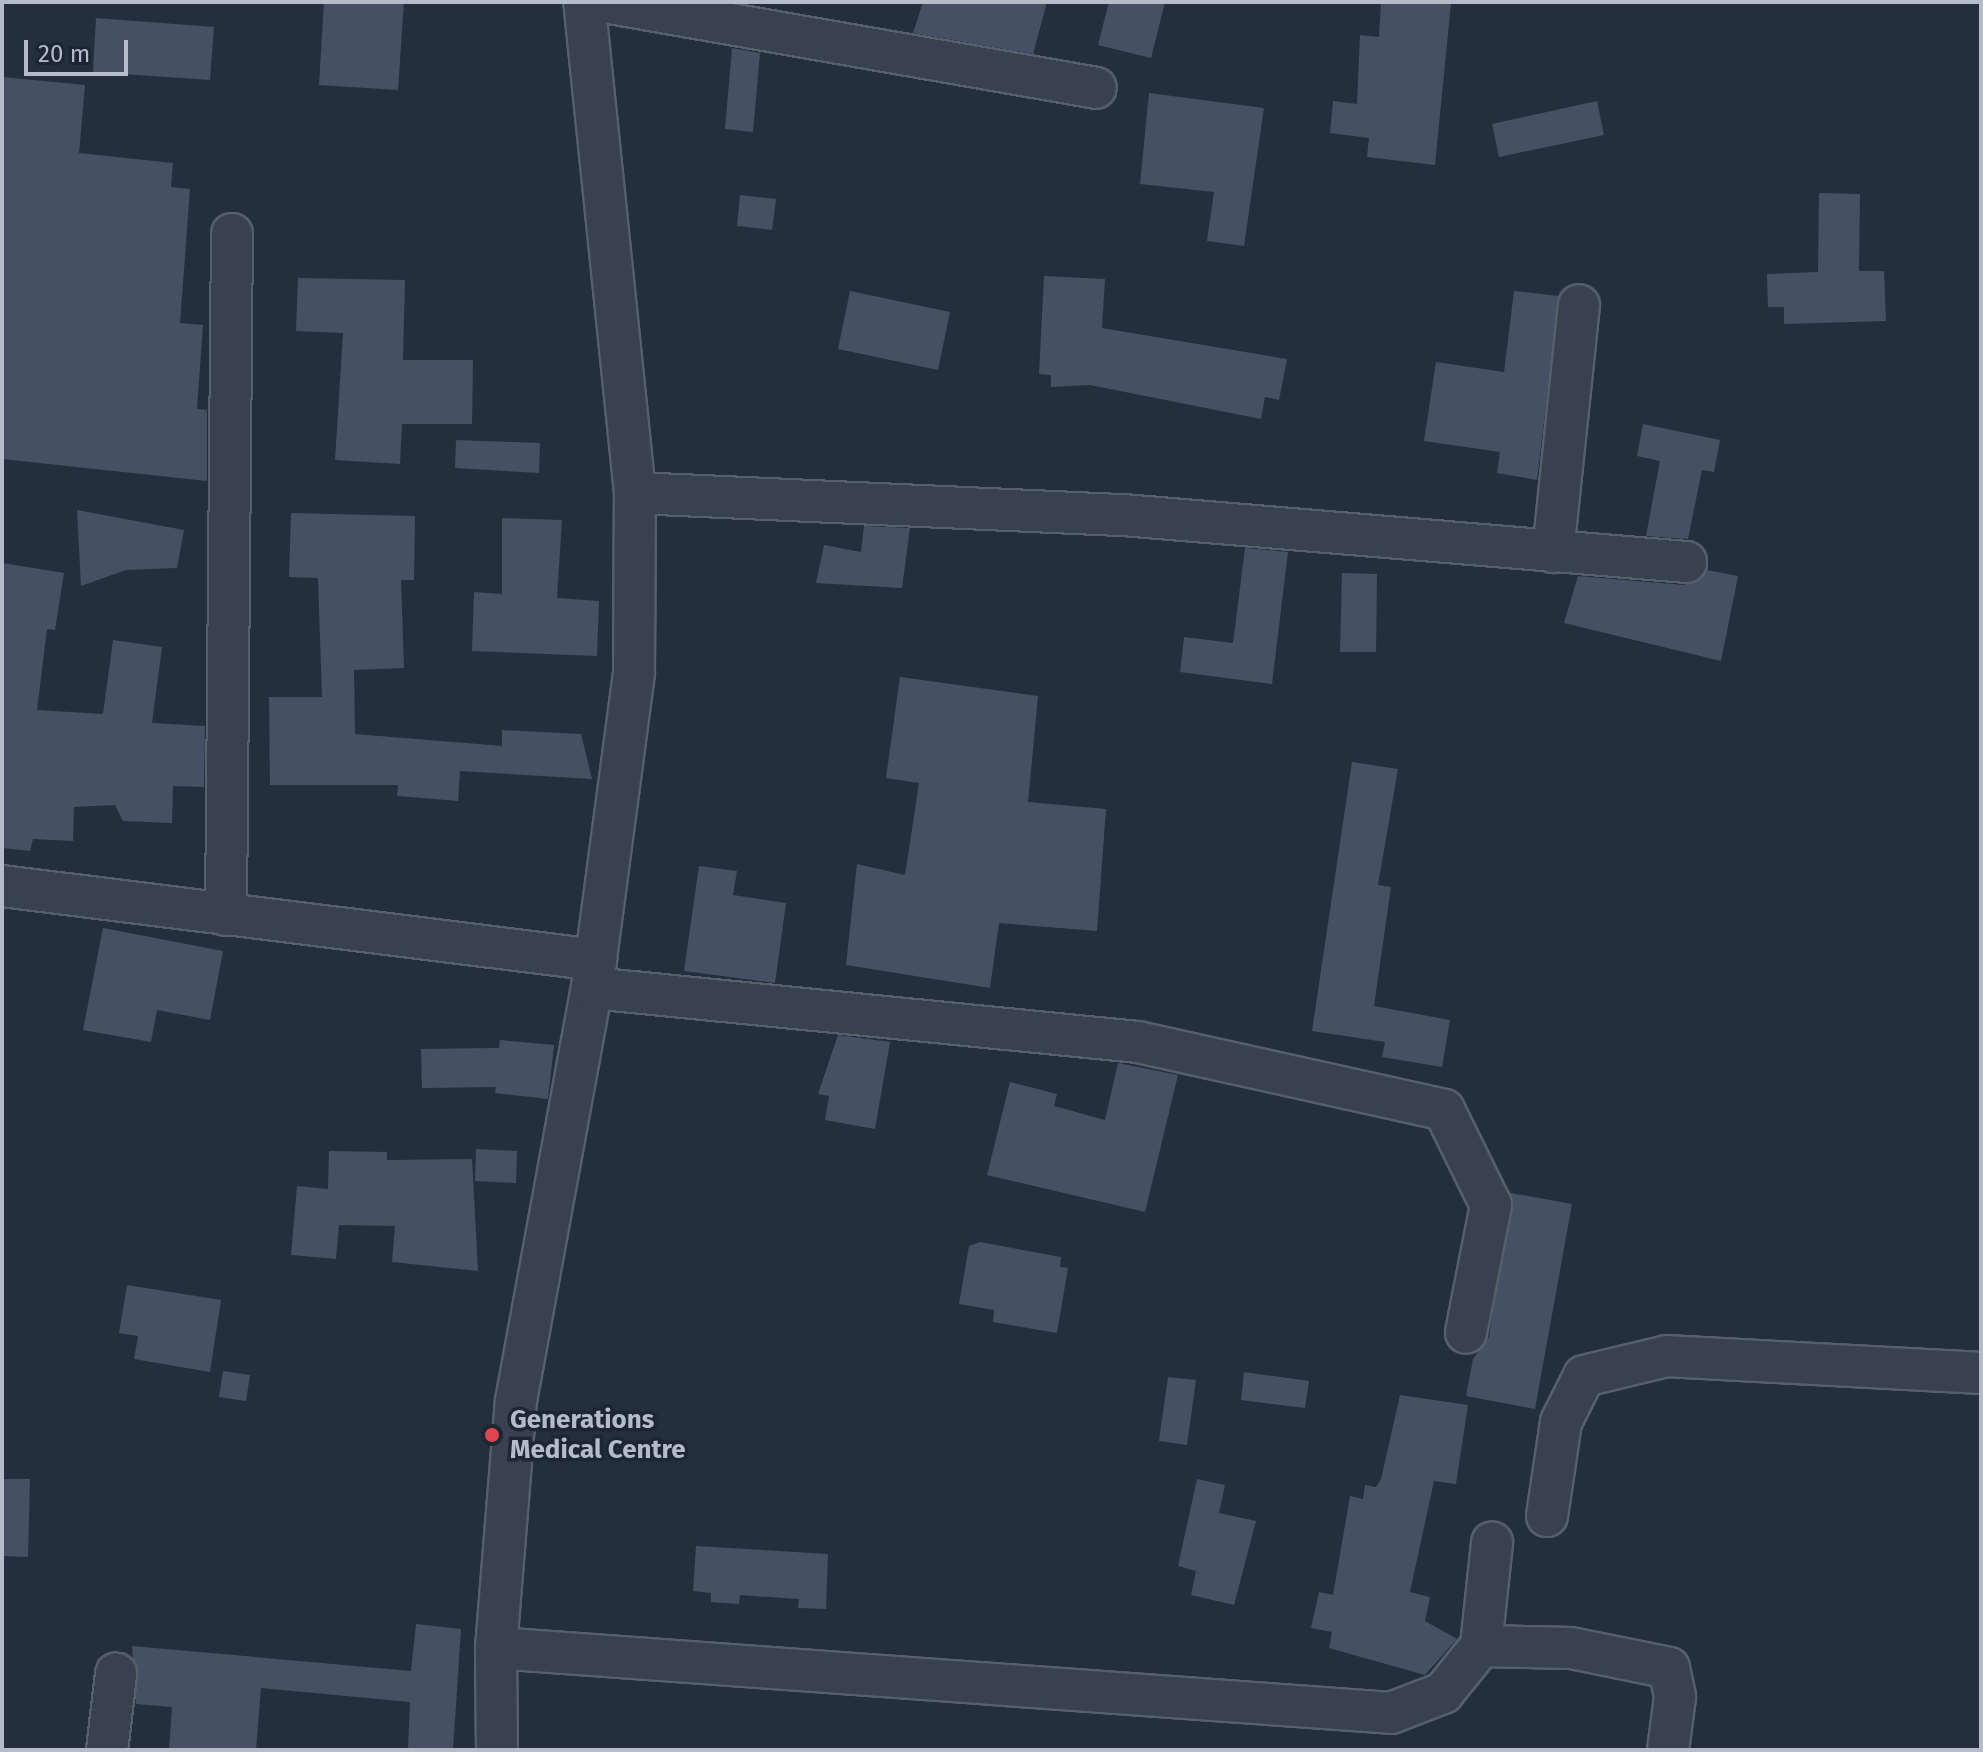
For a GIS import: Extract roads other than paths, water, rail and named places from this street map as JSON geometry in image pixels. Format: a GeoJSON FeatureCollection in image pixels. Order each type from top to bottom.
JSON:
{"type":"FeatureCollection","features":[{"type":"Feature","properties":{"kind":"street"},"geometry":{"type":"LineString","coordinates":[[497,1750],[496,1648],[516,1401],[594,974],[634,672],[635,493],[584,2]]}},
{"type":"Feature","properties":{"kind":"street"},"geometry":{"type":"LineString","coordinates":[[604,2],[1096,88]]}},
{"type":"Feature","properties":{"kind":"street"},"geometry":{"type":"LineString","coordinates":[[226,915],[232,234]]}},
{"type":"Feature","properties":{"kind":"street"},"geometry":{"type":"LineString","coordinates":[[1553,552],[1579,305]]}},
{"type":"Feature","properties":{"kind":"street"},"geometry":{"type":"LineString","coordinates":[[635,493],[1123,515],[1686,562]]}},
{"type":"Feature","properties":{"kind":"street"},"geometry":{"type":"LineString","coordinates":[[2,886],[226,915],[594,974],[1138,1042],[1444,1110],[1491,1205],[1466,1333]]}},
{"type":"Feature","properties":{"kind":"street"},"geometry":{"type":"LineString","coordinates":[[1547,1516],[1561,1422],[1584,1376],[1667,1356],[1981,1373]]}},
{"type":"Feature","properties":{"kind":"street"},"geometry":{"type":"LineString","coordinates":[[496,1648],[1391,1713],[1443,1693],[1481,1646],[1492,1543]]}},
{"type":"Feature","properties":{"kind":"street"},"geometry":{"type":"LineString","coordinates":[[1481,1646],[1571,1648],[1669,1668],[1675,1697],[1668,1750]]}},
{"type":"Feature","properties":{"kind":"street"},"geometry":{"type":"LineString","coordinates":[[107,1750],[116,1674]]}},
{"type":"Feature","properties":{"kind":"place","name":"Generations Medical Centre"},"geometry":{"type":"Point","coordinates":[492,1435]}}]}
